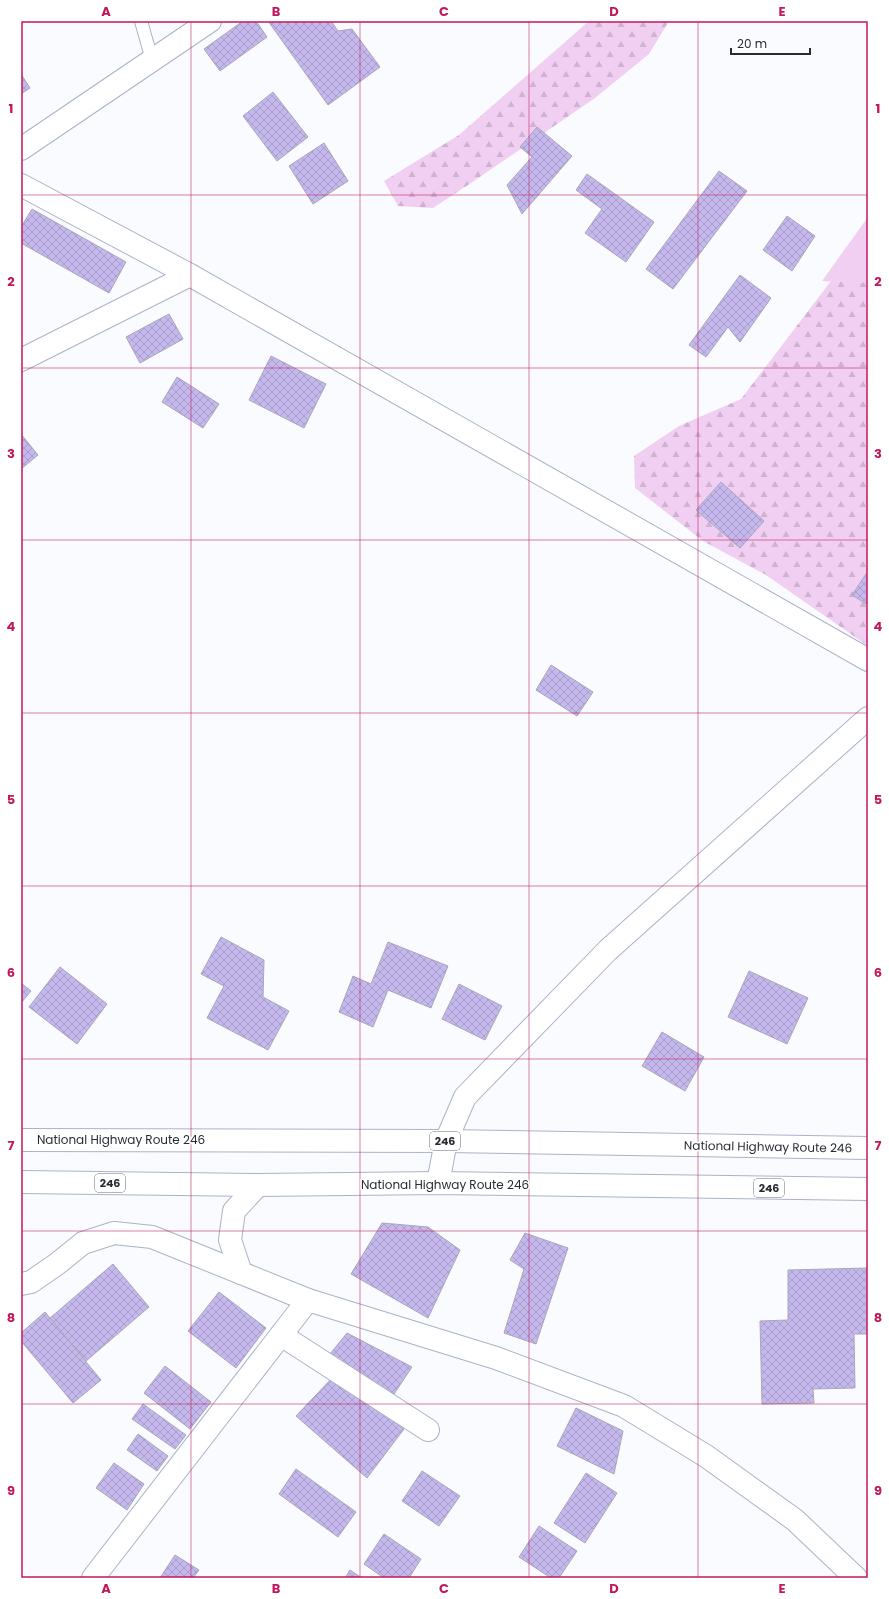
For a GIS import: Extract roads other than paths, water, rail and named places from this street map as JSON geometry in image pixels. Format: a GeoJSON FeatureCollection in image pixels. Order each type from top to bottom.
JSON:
{"type":"FeatureCollection","features":[{"type":"Feature","properties":{"kind":"main road"},"geometry":{"type":"LineString","coordinates":[[21,149],[210,21]]}},
{"type":"Feature","properties":{"kind":"main road"},"geometry":{"type":"LineString","coordinates":[[21,185],[190,275],[868,660]]}},
{"type":"Feature","properties":{"kind":"main road"},"geometry":{"type":"LineString","coordinates":[[21,360],[190,275]]}},
{"type":"Feature","properties":{"kind":"main road"},"geometry":{"type":"LineString","coordinates":[[438,1183],[446,1141],[465,1097],[608,950],[868,718]]}},
{"type":"Feature","properties":{"kind":"main road","name":"National Highway Route 246"},"geometry":{"type":"LineString","coordinates":[[21,1140],[446,1141],[868,1148]]}},
{"type":"Feature","properties":{"kind":"main road","name":"National Highway Route 246"},"geometry":{"type":"LineString","coordinates":[[21,1182],[258,1185],[438,1183],[868,1190]]}},
{"type":"Feature","properties":{"kind":"main road"},"geometry":{"type":"LineString","coordinates":[[241,1273],[230,1240],[234,1211],[258,1185]]}},
{"type":"Feature","properties":{"kind":"main road"},"geometry":{"type":"LineString","coordinates":[[21,1284],[31,1282],[57,1264],[83,1242],[114,1233],[152,1237],[308,1300],[496,1358],[624,1406],[706,1456],[795,1520],[856,1578]]}},
{"type":"Feature","properties":{"kind":"main road"},"geometry":{"type":"LineString","coordinates":[[93,1578],[308,1300]]}},
{"type":"Feature","properties":{"kind":"main road"},"geometry":{"type":"LineString","coordinates":[[281,1335],[428,1430]]}},
{"type":"Feature","properties":{"kind":"lane"},"geometry":{"type":"LineString","coordinates":[[141,21],[152,60]]}}]}
